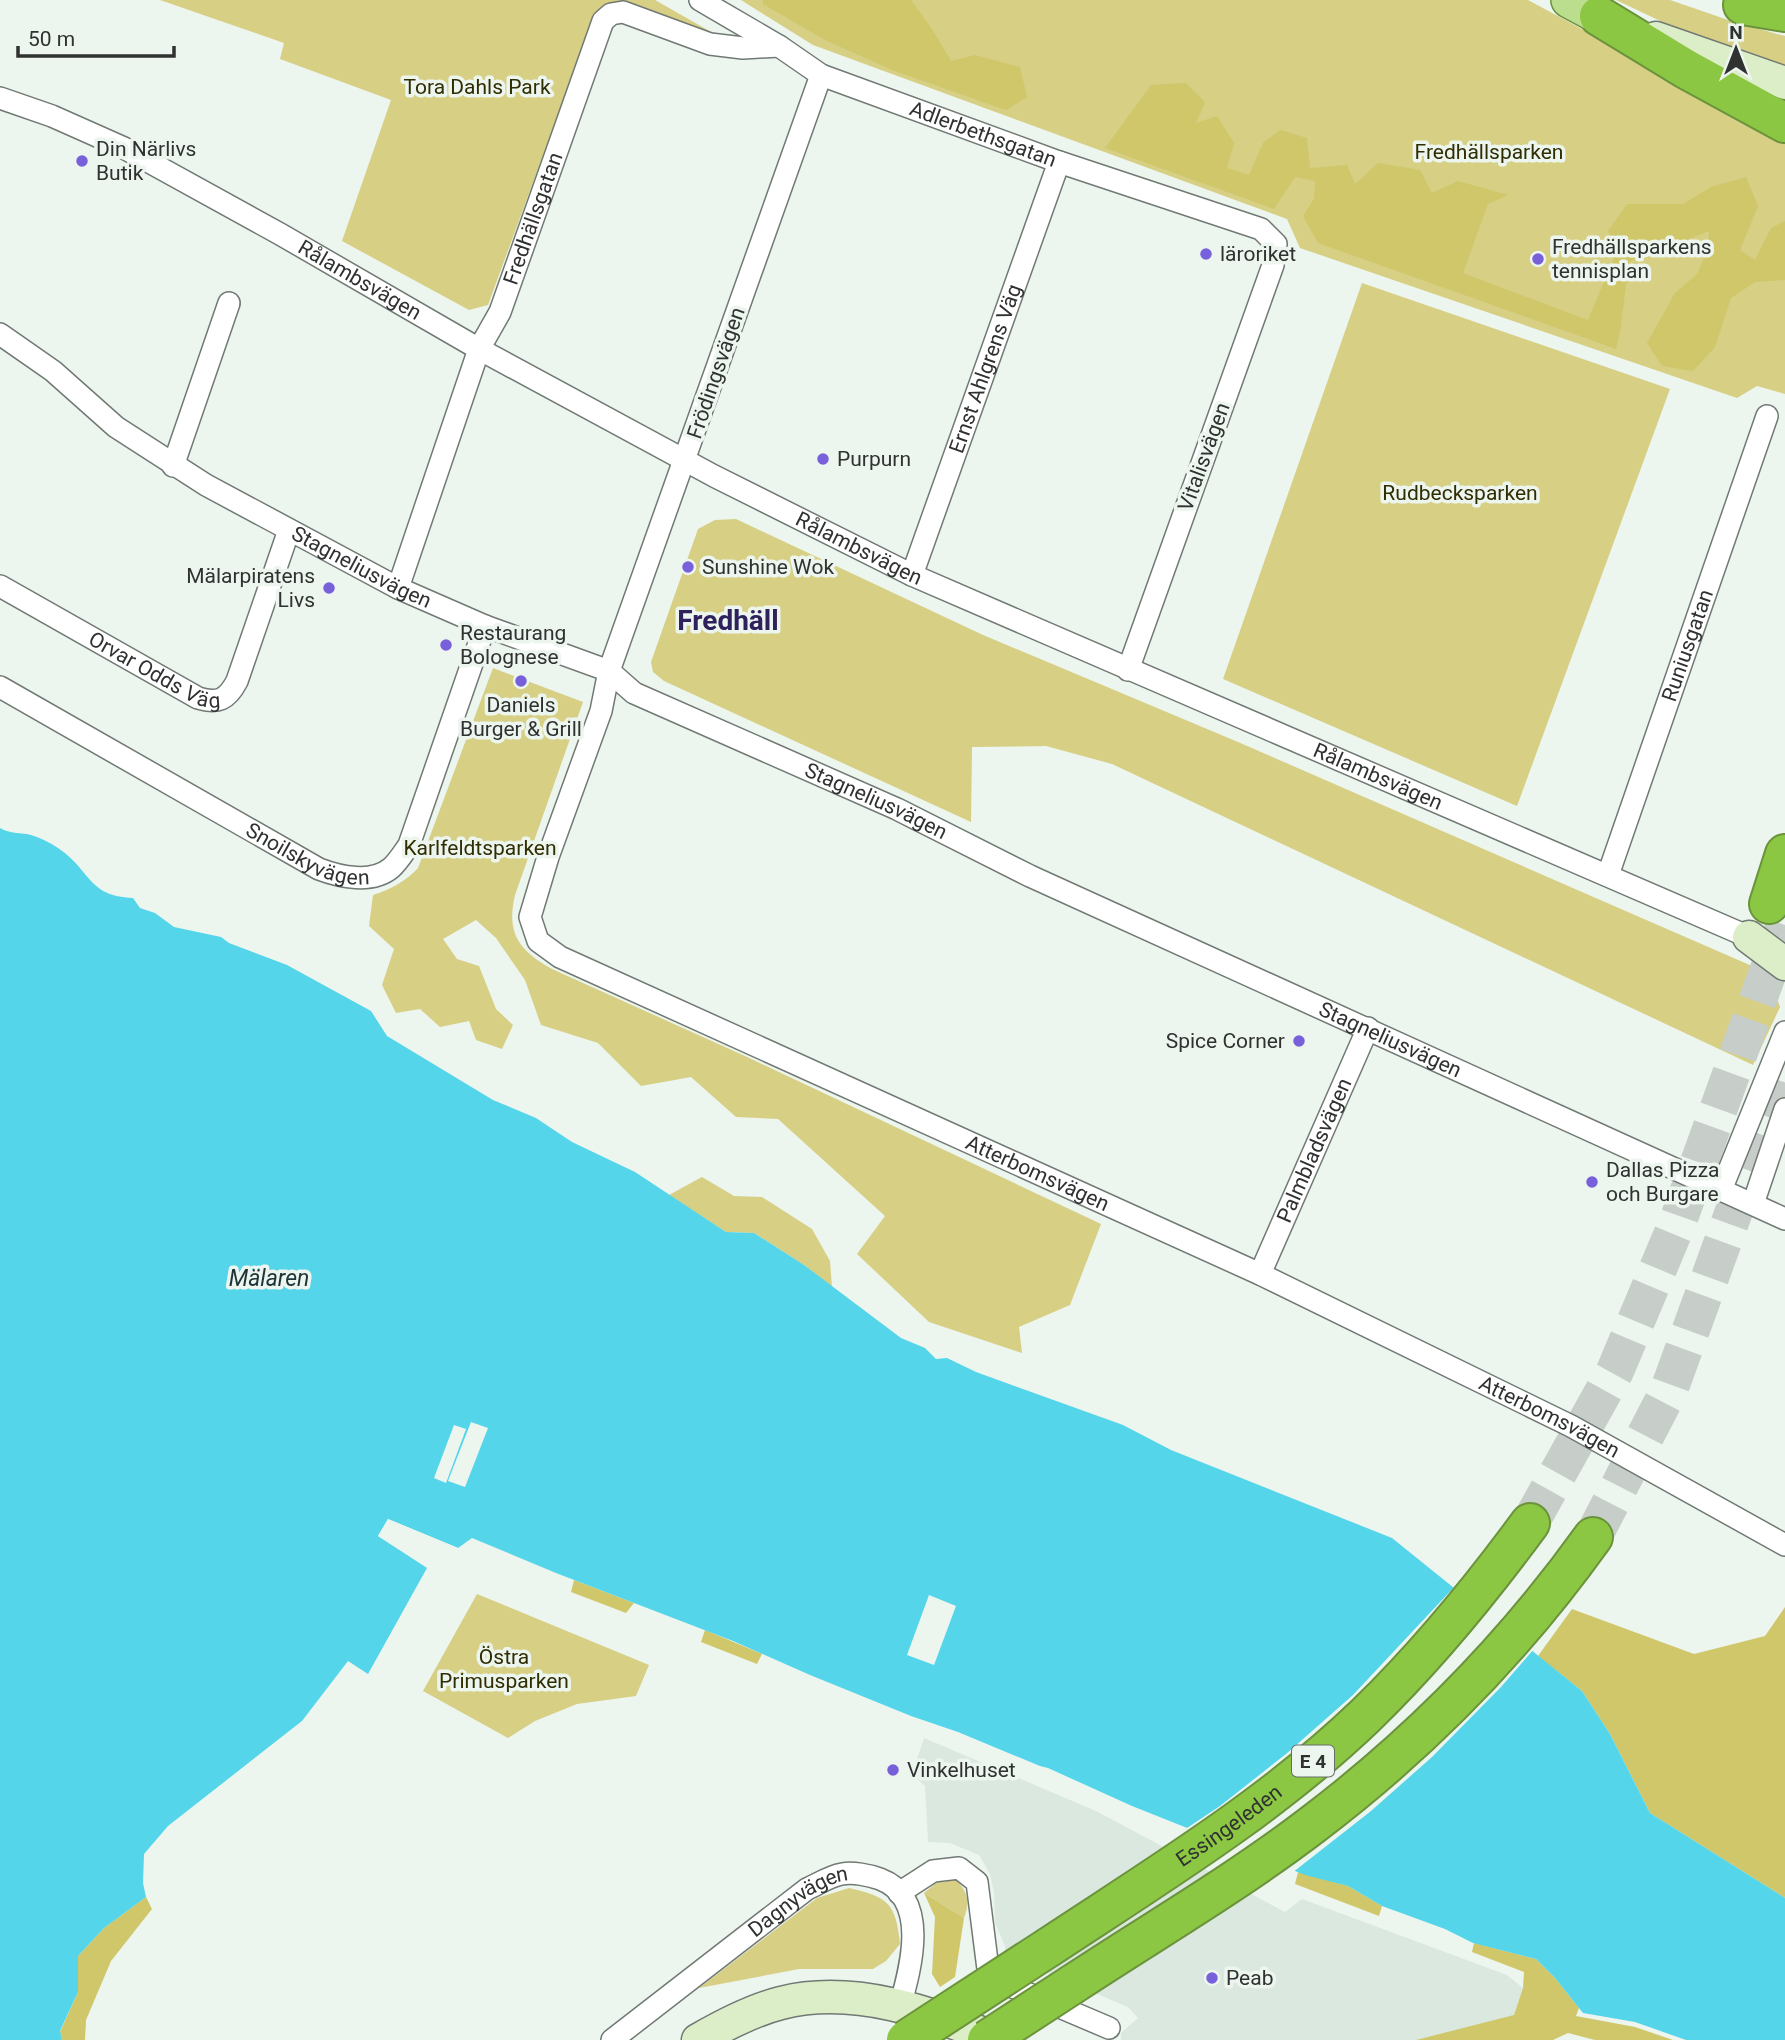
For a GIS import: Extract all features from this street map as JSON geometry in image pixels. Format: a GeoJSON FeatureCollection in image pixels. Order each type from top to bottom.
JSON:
{"type":"FeatureCollection","features":[{"type":"Feature","properties":{"kind":"highway"},"geometry":{"type":"LineString","coordinates":[[1735,3],[1785,12]]}},
{"type":"Feature","properties":{"kind":"highway"},"geometry":{"type":"LineString","coordinates":[[1584,8],[1686,69],[1785,123]]}},
{"type":"Feature","properties":{"kind":"highway"},"geometry":{"type":"LineString","coordinates":[[1769,904],[1785,854]]}},
{"type":"Feature","properties":{"kind":"highway","name":"Essingeleden"},"geometry":{"type":"LineString","coordinates":[[903,2023],[1225,1831],[1280,1789],[1364,1717],[1435,1643],[1491,1576],[1530,1523]]}},
{"type":"Feature","properties":{"kind":"highway","name":"E 4"},"geometry":{"type":"LineString","coordinates":[[999,2036],[1311,1826],[1402,1752],[1478,1676],[1542,1605],[1593,1536]]}},
{"type":"Feature","properties":{"kind":"street","name":"Adlerbethsgatan"},"geometry":{"type":"LineString","coordinates":[[700,0],[779,46],[821,75],[1059,162],[1261,229],[1276,244]]}},
{"type":"Feature","properties":{"kind":"street"},"geometry":{"type":"LineString","coordinates":[[1735,3],[1785,20]]}},
{"type":"Feature","properties":{"kind":"street"},"geometry":{"type":"LineString","coordinates":[[1584,8],[1785,83]]}},
{"type":"Feature","properties":{"kind":"street","name":"Fredhällsgatan"},"geometry":{"type":"LineString","coordinates":[[398,588],[479,349],[499,312],[603,21],[611,15],[623,12],[710,44],[743,48],[779,46]]}},
{"type":"Feature","properties":{"kind":"street","name":"Frödingsvägen"},"geometry":{"type":"LineString","coordinates":[[610,671],[821,75]]}},
{"type":"Feature","properties":{"kind":"street","name":"Rålambsvägen"},"geometry":{"type":"LineString","coordinates":[[0,98],[52,116],[124,148],[479,349],[685,460],[912,575],[1749,936],[1785,946]]}},
{"type":"Feature","properties":{"kind":"street","name":"Ernst Ahlgrens Väg"},"geometry":{"type":"LineString","coordinates":[[912,575],[1059,162]]}},
{"type":"Feature","properties":{"kind":"street","name":"Vitalisvägen"},"geometry":{"type":"LineString","coordinates":[[1128,670],[1273,265],[1276,244]]}},
{"type":"Feature","properties":{"kind":"street"},"geometry":{"type":"LineString","coordinates":[[173,466],[229,303]]}},
{"type":"Feature","properties":{"kind":"street","name":"Stagneliusvägen"},"geometry":{"type":"LineString","coordinates":[[0,334],[53,371],[116,427],[173,466],[398,588],[485,626],[610,671],[634,692],[897,809],[1030,876],[1785,1219]]}},
{"type":"Feature","properties":{"kind":"street","name":"Runiusgatan"},"geometry":{"type":"LineString","coordinates":[[1608,875],[1767,416]]}},
{"type":"Feature","properties":{"kind":"street","name":"Orvar Odds Väg"},"geometry":{"type":"LineString","coordinates":[[0,586],[198,698],[221,701],[230,694],[237,681],[289,530]]}},
{"type":"Feature","properties":{"kind":"street","name":"Snoilskyvägen"},"geometry":{"type":"LineString","coordinates":[[0,687],[319,869],[340,877],[365,878],[390,869],[409,845],[485,626]]}},
{"type":"Feature","properties":{"kind":"street","name":"Atterbomsvägen"},"geometry":{"type":"LineString","coordinates":[[610,671],[601,711],[548,857],[530,917],[538,941],[560,957],[1260,1274],[1571,1426],[1785,1545]]}},
{"type":"Feature","properties":{"kind":"street","name":"Rålambsvägen"},"geometry":{"type":"LineString","coordinates":[[1749,936],[1785,964]]}},
{"type":"Feature","properties":{"kind":"street","name":"Palmbladsvägen"},"geometry":{"type":"LineString","coordinates":[[1260,1274],[1368,1028]]}},
{"type":"Feature","properties":{"kind":"street"},"geometry":{"type":"LineString","coordinates":[[1721,1189],[1785,1032]]}},
{"type":"Feature","properties":{"kind":"street"},"geometry":{"type":"LineString","coordinates":[[1753,1204],[1785,1109]]}},
{"type":"Feature","properties":{"kind":"street"},"geometry":{"type":"LineString","coordinates":[[1743,1136],[1746,1145],[1754,1151],[1772,1147]]}},
{"type":"Feature","properties":{"kind":"street"},"geometry":{"type":"LineString","coordinates":[[903,2023],[913,1940],[912,1914],[899,1893],[933,1871],[959,1868],[977,1882],[989,1977],[1109,2028]]}},
{"type":"Feature","properties":{"kind":"street","name":"Dagnyvägen"},"geometry":{"type":"LineString","coordinates":[[612,2040],[807,1889],[843,1874],[869,1876],[893,1884],[899,1893]]}},
{"type":"Feature","properties":{"kind":"street"},"geometry":{"type":"LineString","coordinates":[[698,2040],[748,2015],[782,2003],[818,1999],[853,1999],[903,2023],[933,2015],[999,2036]]}},
{"type":"Feature","properties":{"kind":"shaded area"},"geometry":{"type":"Polygon","coordinates":[[[763,0],[911,0],[951,61],[975,55],[1020,67],[1027,97],[1006,110],[892,70],[825,40],[763,4],[763,0]]]}},
{"type":"Feature","properties":{"kind":"shaded area"},"geometry":{"type":"Polygon","coordinates":[[[1186,83],[1205,102],[1196,123],[1217,116],[1234,143],[1227,168],[1249,175],[1263,143],[1280,130],[1307,138],[1310,168],[1347,165],[1355,184],[1378,163],[1420,170],[1432,193],[1458,181],[1508,195],[1488,204],[1463,273],[1588,320],[1617,251],[1608,231],[1627,204],[1683,204],[1711,187],[1746,177],[1758,206],[1740,250],[1755,260],[1771,228],[1785,221],[1785,280],[1755,282],[1731,298],[1715,347],[1693,371],[1662,366],[1647,343],[1675,293],[1697,274],[1708,249],[1709,231],[1629,262],[1616,349],[1318,243],[1303,216],[1314,199],[1315,181],[1295,177],[1274,209],[1105,148],[1151,85],[1186,83]]]}},
{"type":"Feature","properties":{"kind":"shaded area"},"geometry":{"type":"Polygon","coordinates":[[[574,1580],[634,1603],[626,1613],[571,1592],[574,1580]]]}},
{"type":"Feature","properties":{"kind":"shaded area"},"geometry":{"type":"Polygon","coordinates":[[[1785,1607],[1785,1898],[1650,1813],[1610,1734],[1582,1691],[1538,1656],[1572,1609],[1694,1654],[1765,1636],[1785,1607]]]}},
{"type":"Feature","properties":{"kind":"shaded area"},"geometry":{"type":"Polygon","coordinates":[[[705,1630],[762,1654],[757,1664],[701,1642],[705,1630]]]}},
{"type":"Feature","properties":{"kind":"shaded area"},"geometry":{"type":"Polygon","coordinates":[[[924,1738],[1096,1811],[1285,1912],[1302,1899],[1507,1975],[1523,1988],[1506,2040],[1121,2040],[1121,2033],[1138,2018],[1128,2007],[1005,1955],[1005,1946],[995,1923],[990,1874],[979,1855],[950,1843],[928,1842],[925,1786],[912,1774],[924,1738]]]}},
{"type":"Feature","properties":{"kind":"shaded area"},"geometry":{"type":"Polygon","coordinates":[[[1298,1872],[1348,1886],[1382,1906],[1379,1916],[1295,1884],[1298,1872]]]}},
{"type":"Feature","properties":{"kind":"shaded area"},"geometry":{"type":"Polygon","coordinates":[[[924,1893],[964,1918],[955,1977],[940,1987],[932,1974],[935,1917],[924,1893]]]}},
{"type":"Feature","properties":{"kind":"shaded area"},"geometry":{"type":"Polygon","coordinates":[[[146,1897],[152,1909],[111,1961],[86,2020],[85,2040],[62,2040],[60,2032],[78,1992],[78,1956],[104,1928],[146,1897]]]}},
{"type":"Feature","properties":{"kind":"shaded area"},"geometry":{"type":"Polygon","coordinates":[[[1474,1943],[1536,1959],[1579,2008],[1576,2016],[1635,2027],[1673,2040],[1595,2040],[1568,2033],[1553,2040],[1416,2040],[1514,2015],[1523,1988],[1524,1972],[1472,1952],[1474,1943]]]}},
{"type":"Feature","properties":{"kind":"green space","name":"Tora Dahls Park"},"geometry":{"type":"Polygon","coordinates":[[[160,0],[655,0],[713,33],[709,36],[606,6],[595,14],[488,305],[469,310],[342,241],[391,100],[280,59],[284,43],[160,0]]]}},
{"type":"Feature","properties":{"kind":"green space","name":"Fredhällsparken"},"geometry":{"type":"Polygon","coordinates":[[[741,0],[1528,0],[1708,97],[1785,142],[1785,394],[1757,386],[1737,398],[1300,248],[1287,219],[813,45],[741,0]]]}},
{"type":"Feature","properties":{"kind":"green space"},"geometry":{"type":"Polygon","coordinates":[[[1616,0],[1670,0],[1785,36],[1785,67],[1692,36],[1616,0]]]}},
{"type":"Feature","properties":{"kind":"green space","name":"Rudbecksparken"},"geometry":{"type":"Polygon","coordinates":[[[1362,283],[1670,389],[1517,806],[1223,679],[1362,283]]]}},
{"type":"Feature","properties":{"kind":"green space"},"geometry":{"type":"Polygon","coordinates":[[[736,519],[983,635],[1238,742],[1768,973],[1780,1007],[1753,1065],[1112,764],[1046,746],[972,747],[971,822],[664,681],[653,672],[651,662],[698,529],[715,520],[736,519]]]}},
{"type":"Feature","properties":{"kind":"green space","name":"Karlfeldtsparken"},"geometry":{"type":"Polygon","coordinates":[[[493,668],[583,702],[515,895],[512,920],[514,931],[523,948],[552,969],[745,1056],[1101,1224],[1070,1305],[1019,1327],[1022,1353],[929,1322],[857,1254],[885,1216],[778,1119],[736,1117],[691,1077],[641,1086],[598,1043],[541,1025],[525,980],[496,938],[476,920],[443,939],[457,959],[479,966],[496,1009],[513,1025],[502,1049],[476,1040],[469,1021],[440,1027],[420,1009],[396,1013],[382,985],[394,949],[369,926],[373,895],[397,884],[418,868],[493,668]]]}},
{"type":"Feature","properties":{"kind":"green space"},"geometry":{"type":"Polygon","coordinates":[[[702,1177],[734,1196],[762,1197],[812,1229],[830,1261],[832,1287],[804,1265],[754,1233],[726,1232],[669,1195],[702,1177]]]}},
{"type":"Feature","properties":{"kind":"green space","name":"Östra Primusparken"},"geometry":{"type":"Polygon","coordinates":[[[477,1594],[649,1665],[636,1696],[577,1704],[535,1721],[508,1738],[423,1691],[477,1594]]]}},
{"type":"Feature","properties":{"kind":"green space"},"geometry":{"type":"Polygon","coordinates":[[[940,1880],[956,1880],[963,1889],[967,1898],[964,1918],[924,1893],[940,1880]]]}},
{"type":"Feature","properties":{"kind":"green space"},"geometry":{"type":"Polygon","coordinates":[[[849,1888],[881,1899],[892,1911],[900,1944],[886,1961],[873,1969],[799,1969],[699,1988],[817,1898],[849,1888]]]}},
{"type":"Feature","properties":{"kind":"water","name":"Mälaren"},"geometry":{"type":"Polygon","coordinates":[[[0,828],[31,835],[51,844],[78,865],[98,887],[107,893],[133,898],[140,908],[155,913],[174,927],[221,937],[229,943],[287,965],[371,1011],[387,1036],[493,1100],[536,1118],[572,1142],[635,1172],[726,1232],[754,1233],[804,1265],[901,1338],[925,1348],[936,1359],[947,1358],[976,1372],[1123,1425],[1171,1450],[1392,1538],[1582,1691],[1610,1734],[1650,1813],[1785,1898],[1785,2040],[1686,2040],[1635,2022],[1583,2013],[1536,1959],[1473,1943],[1445,1929],[1382,1906],[1348,1886],[1305,1875],[1132,1806],[1048,1768],[911,1716],[733,1641],[472,1538],[458,1548],[388,1519],[378,1536],[427,1568],[368,1674],[348,1661],[302,1721],[168,1826],[144,1854],[143,1883],[146,1897],[104,1928],[78,1956],[78,1992],[60,2031],[62,2040],[0,2040],[0,828]]]}},
{"type":"Feature","properties":{"kind":"pier"},"geometry":{"type":"Polygon","coordinates":[[[471,1422],[488,1428],[465,1487],[448,1481],[471,1422]]]}},
{"type":"Feature","properties":{"kind":"pier"},"geometry":{"type":"Polygon","coordinates":[[[454,1425],[466,1429],[446,1483],[434,1478],[454,1425]]]}},
{"type":"Feature","properties":{"kind":"pier"},"geometry":{"type":"Polygon","coordinates":[[[388,1519],[458,1548],[457,1552],[389,1524],[383,1535],[429,1565],[430,1569],[378,1536],[388,1519]]]}},
{"type":"Feature","properties":{"kind":"pier"},"geometry":{"type":"Polygon","coordinates":[[[1456,1585],[1534,1649],[1501,1687],[1432,1757],[1371,1811],[1292,1873],[1184,1830],[1220,1806],[1286,1754],[1353,1695],[1456,1585]]]}},
{"type":"Feature","properties":{"kind":"pier"},"geometry":{"type":"Polygon","coordinates":[[[929,1595],[956,1606],[934,1665],[907,1655],[929,1595]]]}},
{"type":"Feature","properties":{"kind":"tunnel"},"geometry":{"type":"LineString","coordinates":[[1530,1523],[1615,1371],[1678,1221],[1785,925]]}},
{"type":"Feature","properties":{"kind":"tunnel"},"geometry":{"type":"LineString","coordinates":[[1593,1537],[1669,1390],[1785,1071]]}},
{"type":"Feature","properties":{"kind":"place","name":"Din Närlivs Butik"},"geometry":{"type":"Point","coordinates":[82,161]}},
{"type":"Feature","properties":{"kind":"place","name":"läroriket"},"geometry":{"type":"Point","coordinates":[1206,254]}},
{"type":"Feature","properties":{"kind":"place","name":"Fredhällsparkens tennisplan"},"geometry":{"type":"Point","coordinates":[1538,259]}},
{"type":"Feature","properties":{"kind":"place","name":"Purpurn"},"geometry":{"type":"Point","coordinates":[823,459]}},
{"type":"Feature","properties":{"kind":"place","name":"Sunshine Wok"},"geometry":{"type":"Point","coordinates":[688,567]}},
{"type":"Feature","properties":{"kind":"place","name":"Mälarpiratens Livs"},"geometry":{"type":"Point","coordinates":[329,588]}},
{"type":"Feature","properties":{"kind":"place","name":"Restaurang Bolognese"},"geometry":{"type":"Point","coordinates":[446,645]}},
{"type":"Feature","properties":{"kind":"place","name":"Daniels Burger & Grill"},"geometry":{"type":"Point","coordinates":[521,681]}},
{"type":"Feature","properties":{"kind":"place","name":"Spice Corner"},"geometry":{"type":"Point","coordinates":[1299,1041]}},
{"type":"Feature","properties":{"kind":"place","name":"Dallas Pizza och Burgare"},"geometry":{"type":"Point","coordinates":[1592,1182]}},
{"type":"Feature","properties":{"kind":"place","name":"Vinkelhuset"},"geometry":{"type":"Point","coordinates":[893,1770]}},
{"type":"Feature","properties":{"kind":"place","name":"Peab"},"geometry":{"type":"Point","coordinates":[1212,1978]}},
{"type":"Feature","properties":{"kind":"district","name":"Fredhäll"},"geometry":{"type":"Point","coordinates":[728,620]}}]}
